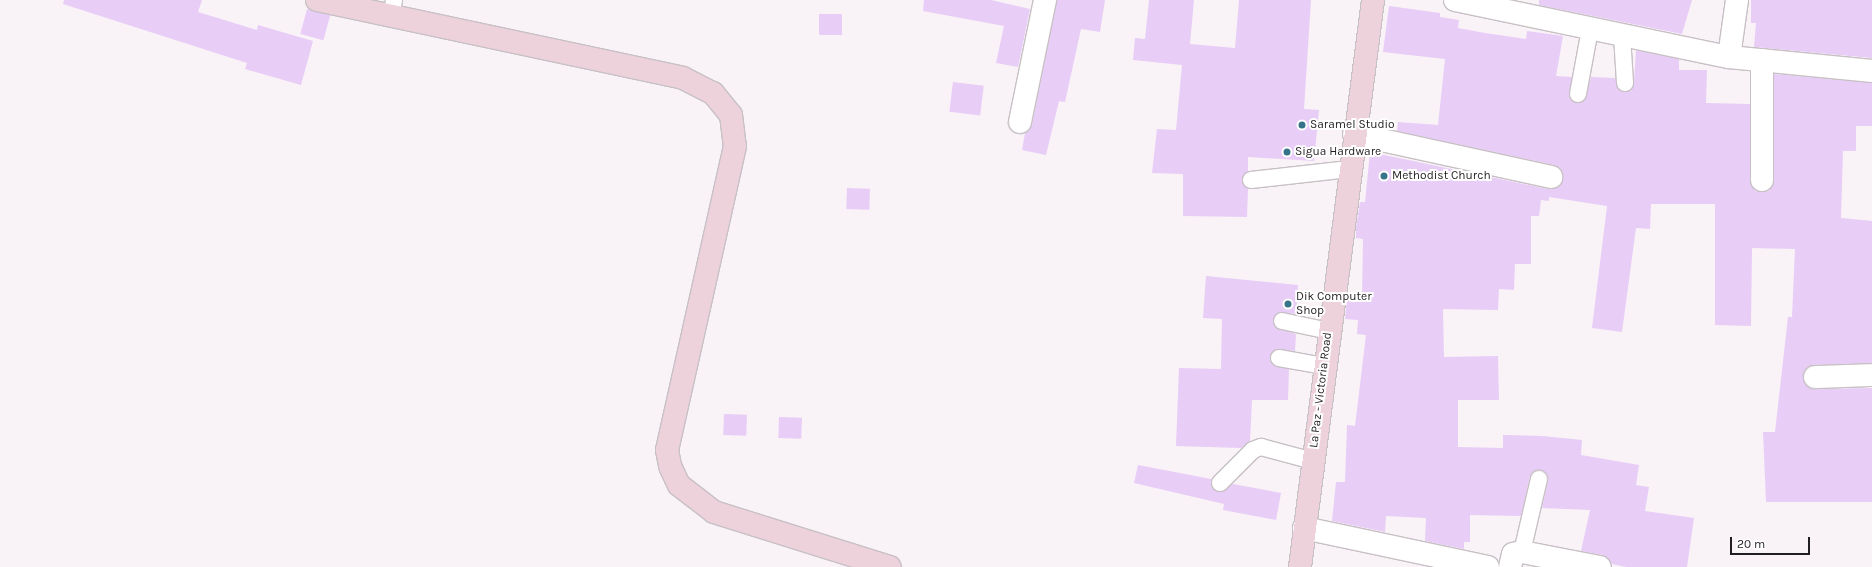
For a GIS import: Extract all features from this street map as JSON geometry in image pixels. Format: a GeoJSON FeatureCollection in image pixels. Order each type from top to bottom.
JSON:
{"type":"FeatureCollection","features":[{"type":"Feature","properties":{"kind":"street"},"geometry":{"type":"LineString","coordinates":[[317,0],[392,8],[683,78],[713,93],[731,115],[735,146],[667,450],[670,466],[679,485],[714,512],[890,567]]}},
{"type":"Feature","properties":{"kind":"street"},"geometry":{"type":"LineString","coordinates":[[1020,122],[1045,0]]}},
{"type":"Feature","properties":{"kind":"street","name":"La Paz - Victoria Road"},"geometry":{"type":"LineString","coordinates":[[1300,567],[1349,169],[1373,0]]}},
{"type":"Feature","properties":{"kind":"street"},"geometry":{"type":"LineString","coordinates":[[1455,0],[1498,5],[1590,29],[1729,57],[1872,71]]}},
{"type":"Feature","properties":{"kind":"street"},"geometry":{"type":"LineString","coordinates":[[1729,57],[1737,0]]}},
{"type":"Feature","properties":{"kind":"street"},"geometry":{"type":"LineString","coordinates":[[1762,60],[1762,180]]}},
{"type":"Feature","properties":{"kind":"street"},"geometry":{"type":"LineString","coordinates":[[1354,134],[1550,177]]}},
{"type":"Feature","properties":{"kind":"street"},"geometry":{"type":"LineString","coordinates":[[1815,378],[1872,375]]}},
{"type":"Feature","properties":{"kind":"street"},"geometry":{"type":"LineString","coordinates":[[1304,528],[1488,567]]}},
{"type":"Feature","properties":{"kind":"street"},"geometry":{"type":"LineString","coordinates":[[1516,559],[1600,567]]}},
{"type":"Feature","properties":{"kind":"lane"},"geometry":{"type":"LineString","coordinates":[[1578,94],[1590,29]]}},
{"type":"Feature","properties":{"kind":"lane"},"geometry":{"type":"LineString","coordinates":[[1622,36],[1625,83]]}},
{"type":"Feature","properties":{"kind":"lane"},"geometry":{"type":"LineString","coordinates":[[1251,180],[1349,169]]}},
{"type":"Feature","properties":{"kind":"lane"},"geometry":{"type":"LineString","coordinates":[[1282,320],[1329,331]]}},
{"type":"Feature","properties":{"kind":"lane"},"geometry":{"type":"LineString","coordinates":[[1279,358],[1324,366]]}},
{"type":"Feature","properties":{"kind":"lane"},"geometry":{"type":"LineString","coordinates":[[1220,483],[1260,447],[1313,460]]}},
{"type":"Feature","properties":{"kind":"lane"},"geometry":{"type":"LineString","coordinates":[[1516,559],[1539,479]]}},
{"type":"Feature","properties":{"kind":"building"},"geometry":{"type":"Polygon","coordinates":[[[64,0],[202,0],[198,12],[257,30],[258,25],[313,41],[301,85],[245,69],[247,63],[63,4],[64,0]]]}},
{"type":"Feature","properties":{"kind":"building"},"geometry":{"type":"Polygon","coordinates":[[[924,0],[991,0],[1030,9],[1018,67],[996,63],[1004,26],[923,11],[924,0]]]}},
{"type":"Feature","properties":{"kind":"building"},"geometry":{"type":"Polygon","coordinates":[[[1057,0],[1105,0],[1100,32],[1081,29],[1065,102],[1059,101],[1046,155],[1022,150],[1025,133],[1032,125],[1057,0]]]}},
{"type":"Feature","properties":{"kind":"building"},"geometry":{"type":"Polygon","coordinates":[[[1149,0],[1194,0],[1190,44],[1235,48],[1239,0],[1311,0],[1304,109],[1319,110],[1314,161],[1248,157],[1248,171],[1242,181],[1248,189],[1247,217],[1183,216],[1183,174],[1152,173],[1157,129],[1176,130],[1182,65],[1133,60],[1135,38],[1145,39],[1149,0]]]}},
{"type":"Feature","properties":{"kind":"building"},"geometry":{"type":"Polygon","coordinates":[[[1539,0],[1692,0],[1682,34],[1539,5],[1539,0]]]}},
{"type":"Feature","properties":{"kind":"building"},"geometry":{"type":"Polygon","coordinates":[[[1751,0],[1872,0],[1872,58],[1754,47],[1756,23],[1751,23],[1751,0]]]}},
{"type":"Feature","properties":{"kind":"building"},"geometry":{"type":"Polygon","coordinates":[[[1389,6],[1440,13],[1440,17],[1459,20],[1458,28],[1485,33],[1526,39],[1527,31],[1563,36],[1556,76],[1572,77],[1569,97],[1576,103],[1585,100],[1591,77],[1615,78],[1620,91],[1631,91],[1634,83],[1636,50],[1679,59],[1679,70],[1707,70],[1706,103],[1750,104],[1750,180],[1755,191],[1769,191],[1774,180],[1774,74],[1872,83],[1872,126],[1856,126],[1856,151],[1843,151],[1841,218],[1872,221],[1872,363],[1814,365],[1804,371],[1803,377],[1805,384],[1815,389],[1872,388],[1872,502],[1766,502],[1763,432],[1775,432],[1788,317],[1792,317],[1795,249],[1752,248],[1751,326],[1715,325],[1715,204],[1651,204],[1650,229],[1636,228],[1622,332],[1592,328],[1607,206],[1549,197],[1549,201],[1541,200],[1539,216],[1531,216],[1531,264],[1515,264],[1514,290],[1499,289],[1498,310],[1443,309],[1444,357],[1498,356],[1499,400],[1458,400],[1458,447],[1503,448],[1503,435],[1542,436],[1582,440],[1581,455],[1639,465],[1636,485],[1649,487],[1645,511],[1694,518],[1687,567],[1626,567],[1612,564],[1603,555],[1581,551],[1590,510],[1542,508],[1548,481],[1541,470],[1530,476],[1521,516],[1470,515],[1470,542],[1464,542],[1464,549],[1425,541],[1426,518],[1386,516],[1385,532],[1332,521],[1336,482],[1345,482],[1347,425],[1355,426],[1366,335],[1357,334],[1358,320],[1345,319],[1347,298],[1362,298],[1363,239],[1356,238],[1356,227],[1360,202],[1365,202],[1370,152],[1548,189],[1560,186],[1563,179],[1560,168],[1554,165],[1397,131],[1398,122],[1438,125],[1445,59],[1383,52],[1389,6]]]}},
{"type":"Feature","properties":{"kind":"building"},"geometry":{"type":"Polygon","coordinates":[[[307,9],[330,15],[323,40],[300,34],[307,9]]]}},
{"type":"Feature","properties":{"kind":"building"},"geometry":{"type":"Polygon","coordinates":[[[819,14],[842,14],[842,35],[819,35],[819,14]]]}},
{"type":"Feature","properties":{"kind":"building"},"geometry":{"type":"Polygon","coordinates":[[[953,82],[984,86],[980,116],[949,112],[953,82]]]}},
{"type":"Feature","properties":{"kind":"building"},"geometry":{"type":"Polygon","coordinates":[[[847,188],[870,189],[869,210],[846,209],[847,188]]]}},
{"type":"Feature","properties":{"kind":"building"},"geometry":{"type":"Polygon","coordinates":[[[1206,276],[1298,285],[1296,314],[1279,312],[1273,319],[1276,328],[1296,334],[1295,351],[1276,349],[1270,357],[1273,365],[1289,369],[1288,400],[1252,400],[1250,441],[1241,448],[1176,446],[1179,368],[1221,369],[1222,319],[1203,318],[1206,276]]]}},
{"type":"Feature","properties":{"kind":"building"},"geometry":{"type":"Polygon","coordinates":[[[724,414],[747,415],[746,436],[723,435],[724,414]]]}},
{"type":"Feature","properties":{"kind":"building"},"geometry":{"type":"Polygon","coordinates":[[[779,417],[802,418],[801,439],[778,438],[779,417]]]}},
{"type":"Feature","properties":{"kind":"building"},"geometry":{"type":"Polygon","coordinates":[[[1138,465],[1211,479],[1211,486],[1218,492],[1233,484],[1281,493],[1276,520],[1223,510],[1224,504],[1134,483],[1138,465]]]}},
{"type":"Feature","properties":{"kind":"place","name":"Saramel Studio"},"geometry":{"type":"Point","coordinates":[1302,125]}},
{"type":"Feature","properties":{"kind":"place","name":"Sigua Hardware"},"geometry":{"type":"Point","coordinates":[1287,152]}},
{"type":"Feature","properties":{"kind":"place","name":"Methodist Church"},"geometry":{"type":"Point","coordinates":[1384,176]}},
{"type":"Feature","properties":{"kind":"place","name":"Dik Computer Shop"},"geometry":{"type":"Point","coordinates":[1288,304]}}]}
